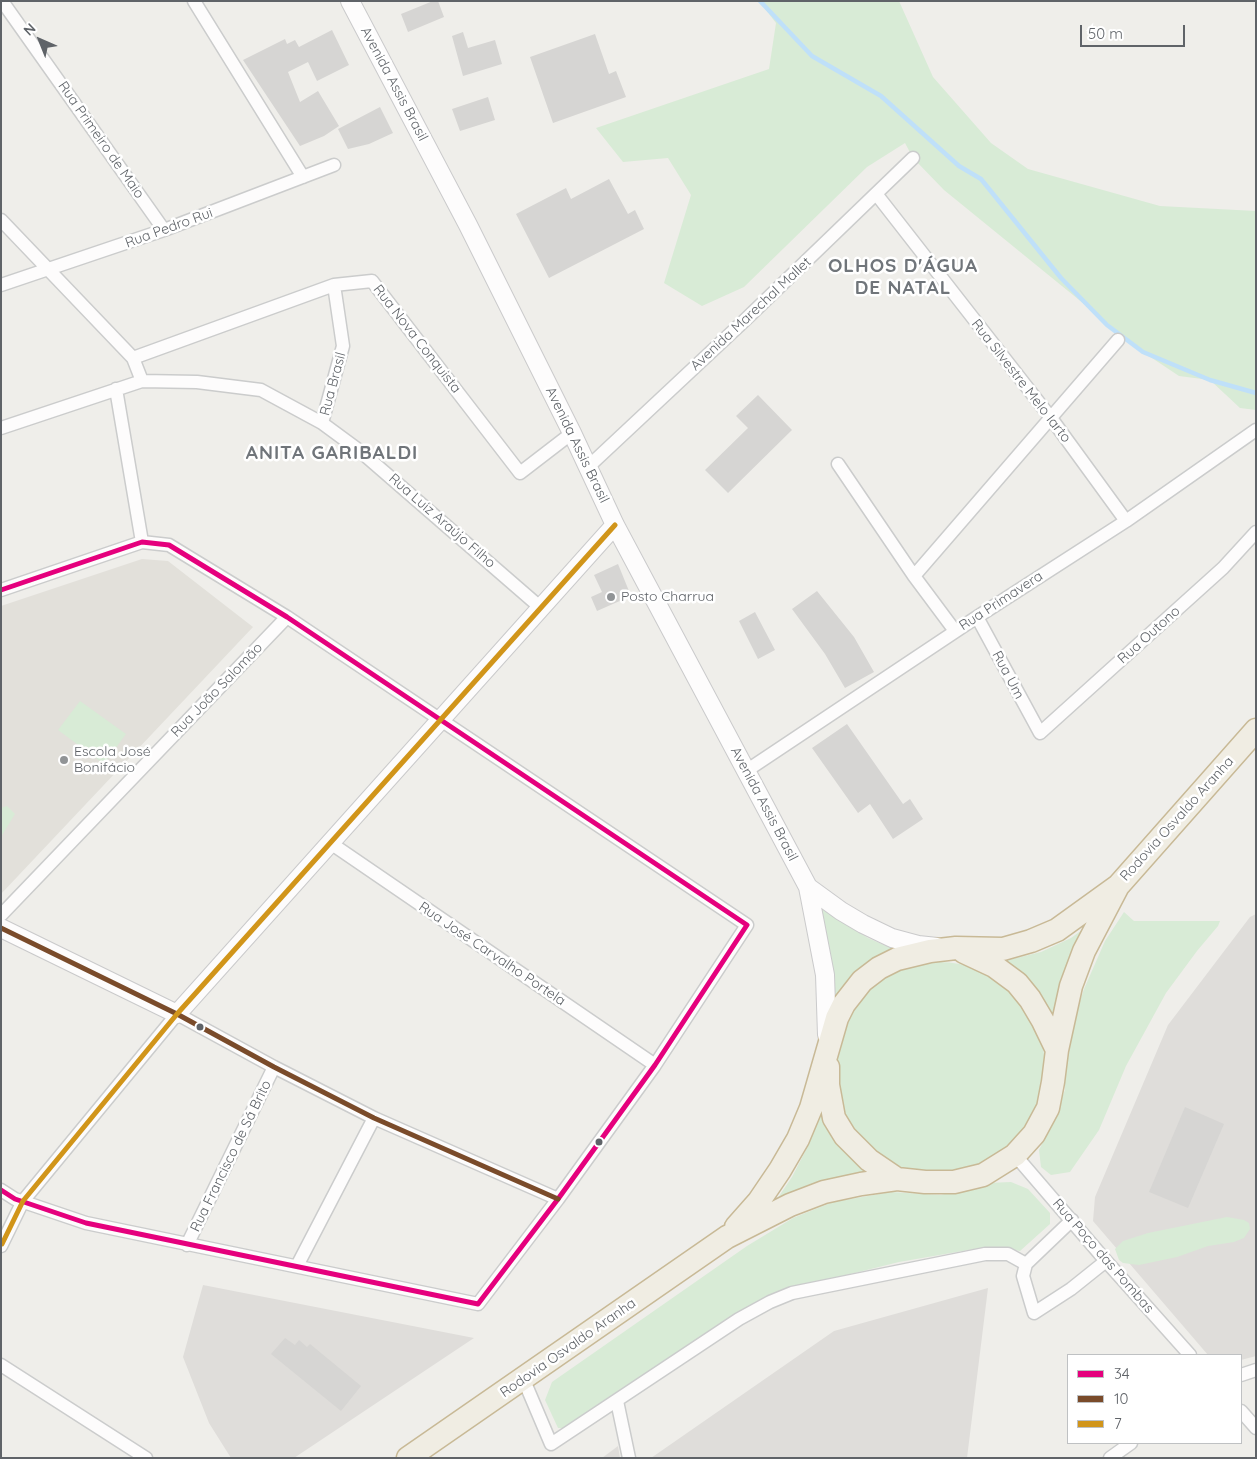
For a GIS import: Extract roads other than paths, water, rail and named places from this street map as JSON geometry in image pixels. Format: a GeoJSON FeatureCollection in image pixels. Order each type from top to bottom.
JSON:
{"type":"FeatureCollection","features":[{"type":"Feature","properties":{"kind":"highway","name":"Rodovia Osvaldo Aranha"},"geometry":{"type":"LineString","coordinates":[[1118,886],[1256,730]]}},
{"type":"Feature","properties":{"kind":"highway"},"geometry":{"type":"LineString","coordinates":[[727,1237],[759,1201],[798,1139],[811,1108],[837,1018],[844,1004],[862,981],[897,959],[930,951],[956,948],[1003,949],[1031,941],[1057,930],[1118,886]]}},
{"type":"Feature","properties":{"kind":"highway"},"geometry":{"type":"LineString","coordinates":[[727,1237],[790,1205],[824,1192],[897,1179],[925,1182],[954,1182],[982,1176],[1015,1156],[1034,1134],[1048,1108],[1054,1082],[1057,1050],[1071,986],[1084,951],[1118,886]]}},
{"type":"Feature","properties":{"kind":"highway"},"geometry":{"type":"LineString","coordinates":[[956,948],[994,966],[1017,983],[1030,999],[1057,1050]]}},
{"type":"Feature","properties":{"kind":"highway"},"geometry":{"type":"LineString","coordinates":[[827,1051],[828,1085],[834,1118],[845,1136],[857,1150],[897,1179]]}},
{"type":"Feature","properties":{"kind":"highway","name":"Rodovia Osvaldo Aranha"},"geometry":{"type":"LineString","coordinates":[[408,1458],[727,1237]]}},
{"type":"Feature","properties":{"kind":"main road","name":"Avenida Assis Brasil"},"geometry":{"type":"LineString","coordinates":[[350,1],[468,225],[572,433],[615,524],[808,887],[825,975],[827,1051]]}},
{"type":"Feature","properties":{"kind":"main road"},"geometry":{"type":"LineString","coordinates":[[1,928],[177,1014],[615,524]]}},
{"type":"Feature","properties":{"kind":"main road","name":"Avenida Assis Brasil"},"geometry":{"type":"LineString","coordinates":[[808,887],[863,924],[892,938],[918,945],[956,948]]}},
{"type":"Feature","properties":{"kind":"street","name":"Rua Primeiro de Maio"},"geometry":{"type":"LineString","coordinates":[[2,1],[164,230]]}},
{"type":"Feature","properties":{"kind":"street"},"geometry":{"type":"LineString","coordinates":[[194,1],[303,177]]}},
{"type":"Feature","properties":{"kind":"street","name":"Avenida Marechal Mallet"},"geometry":{"type":"LineString","coordinates":[[588,467],[913,158]]}},
{"type":"Feature","properties":{"kind":"street","name":"Rua Pedro Rui"},"geometry":{"type":"LineString","coordinates":[[1,284],[49,270],[164,230],[334,165]]}},
{"type":"Feature","properties":{"kind":"street","name":"Rua Silvestre Melo Iarto"},"geometry":{"type":"LineString","coordinates":[[876,195],[1051,418],[1126,521]]}},
{"type":"Feature","properties":{"kind":"street"},"geometry":{"type":"LineString","coordinates":[[1,220],[134,358],[142,381]]}},
{"type":"Feature","properties":{"kind":"street","name":"Rua Nova Conquista"},"geometry":{"type":"LineString","coordinates":[[134,358],[334,285],[372,281],[520,473],[572,433]]}},
{"type":"Feature","properties":{"kind":"street","name":"Rua Brasil"},"geometry":{"type":"LineString","coordinates":[[322,423],[343,346],[334,285]]}},
{"type":"Feature","properties":{"kind":"street"},"geometry":{"type":"LineString","coordinates":[[914,576],[1118,340]]}},
{"type":"Feature","properties":{"kind":"street","name":"Rua Luiz Araújo Filho"},"geometry":{"type":"LineString","coordinates":[[1,428],[142,381],[197,382],[261,390],[322,423],[367,456],[541,608]]}},
{"type":"Feature","properties":{"kind":"street"},"geometry":{"type":"LineString","coordinates":[[116,389],[142,542]]}},
{"type":"Feature","properties":{"kind":"street","name":"Rua Primavera"},"geometry":{"type":"LineString","coordinates":[[746,771],[955,631],[1126,521],[1256,430]]}},
{"type":"Feature","properties":{"kind":"street"},"geometry":{"type":"LineString","coordinates":[[838,464],[914,576],[955,631]]}},
{"type":"Feature","properties":{"kind":"street","name":"Rua Outono"},"geometry":{"type":"LineString","coordinates":[[1040,734],[1223,568],[1256,532]]}},
{"type":"Feature","properties":{"kind":"street"},"geometry":{"type":"LineString","coordinates":[[1,590],[142,542],[169,544],[287,617],[747,925],[655,1065],[558,1200],[478,1304],[86,1223],[23,1202],[1,1190]]}},
{"type":"Feature","properties":{"kind":"street","name":"Rua João Salomão"},"geometry":{"type":"LineString","coordinates":[[1,915],[287,617]]}},
{"type":"Feature","properties":{"kind":"street","name":"Rua Um"},"geometry":{"type":"LineString","coordinates":[[977,617],[1040,734]]}},
{"type":"Feature","properties":{"kind":"street","name":"Rua José Carvalho Portela"},"geometry":{"type":"LineString","coordinates":[[329,842],[655,1065]]}},
{"type":"Feature","properties":{"kind":"street"},"geometry":{"type":"LineString","coordinates":[[1,1246],[23,1202],[177,1014],[274,1067],[374,1118],[558,1200]]}},
{"type":"Feature","properties":{"kind":"street","name":"Rua Francisco de Sá Brito"},"geometry":{"type":"LineString","coordinates":[[187,1245],[274,1067]]}},
{"type":"Feature","properties":{"kind":"street"},"geometry":{"type":"LineString","coordinates":[[297,1266],[374,1118]]}},
{"type":"Feature","properties":{"kind":"street","name":"Rua Poço das Pombas"},"geometry":{"type":"LineString","coordinates":[[1015,1156],[1189,1354]]}},
{"type":"Feature","properties":{"kind":"street"},"geometry":{"type":"LineString","coordinates":[[1072,1220],[1026,1264],[1023,1276],[1034,1313],[1071,1289],[1106,1261]]}},
{"type":"Feature","properties":{"kind":"street"},"geometry":{"type":"LineString","coordinates":[[523,1378],[551,1444],[739,1319],[770,1302],[792,1293],[985,1254],[1008,1254],[1026,1264]]}},
{"type":"Feature","properties":{"kind":"street"},"geometry":{"type":"LineString","coordinates":[[1,1364],[146,1458]]}},
{"type":"Feature","properties":{"kind":"street"},"geometry":{"type":"LineString","coordinates":[[1242,1375],[1256,1370]]}},
{"type":"Feature","properties":{"kind":"street"},"geometry":{"type":"LineString","coordinates":[[617,1401],[629,1458]]}},
{"type":"Feature","properties":{"kind":"street"},"geometry":{"type":"LineString","coordinates":[[1242,1412],[1256,1428]]}},
{"type":"Feature","properties":{"kind":"street"},"geometry":{"type":"LineString","coordinates":[[1110,1458],[1130,1444]]}},
{"type":"Feature","properties":{"kind":"waterway"},"geometry":{"type":"LineString","coordinates":[[760,1],[812,56],[881,96],[959,166],[981,179],[1061,278],[1107,325],[1143,352],[1210,380],[1256,393]]}},
{"type":"Feature","properties":{"kind":"place","name":"Posto Charrua"},"geometry":{"type":"Point","coordinates":[611,597]}},
{"type":"Feature","properties":{"kind":"place","name":"Escola José Bonifácio"},"geometry":{"type":"Point","coordinates":[64,760]}},
{"type":"Feature","properties":{"kind":"district","name":"OLHOS D'ÁGUA DE NATAL"},"geometry":{"type":"Point","coordinates":[903,277]}},
{"type":"Feature","properties":{"kind":"district","name":"ANITA GARIBALDI"},"geometry":{"type":"Point","coordinates":[332,453]}}]}
